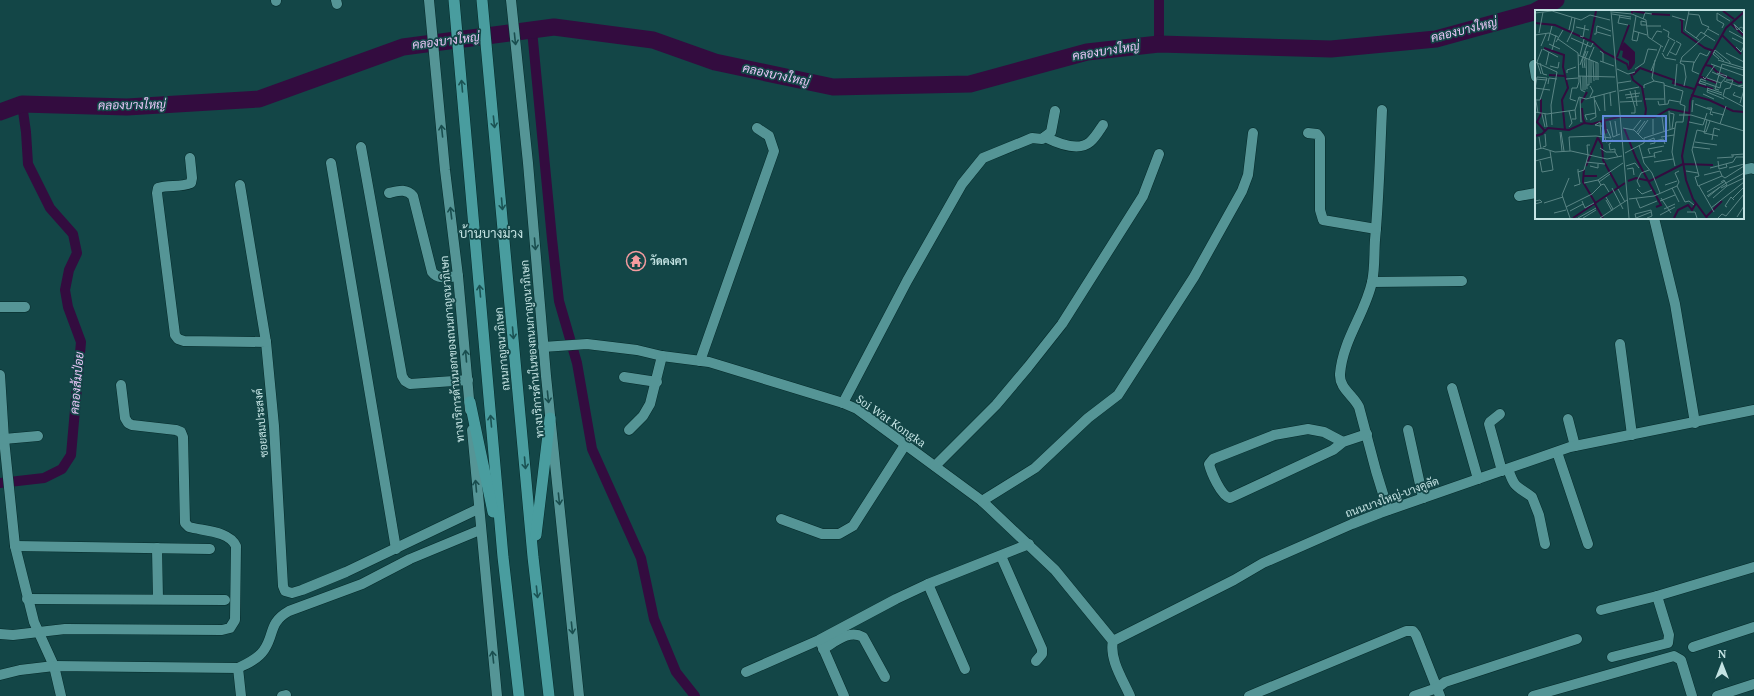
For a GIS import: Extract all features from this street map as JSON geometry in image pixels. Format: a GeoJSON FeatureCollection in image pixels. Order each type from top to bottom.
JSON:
{"type":"FeatureCollection","features":[{"type":"Feature","properties":{"kind":"highway","name":"ถนนกาญจนาภิเษก"},"geometry":{"type":"LineString","coordinates":[[454,0],[470,167],[502,557],[520,696]]}},
{"type":"Feature","properties":{"kind":"highway","name":"ถนนกาญจนาภิเษก"},"geometry":{"type":"LineString","coordinates":[[482,0],[499,165],[533,557],[549,696]]}},
{"type":"Feature","properties":{"kind":"highway"},"geometry":{"type":"LineString","coordinates":[[470,402],[502,557]]}},
{"type":"Feature","properties":{"kind":"highway"},"geometry":{"type":"LineString","coordinates":[[533,557],[550,418]]}},
{"type":"Feature","properties":{"kind":"street","name":"ทางบริการด้านนอกของถนนกาญจนาภิเษก"},"geometry":{"type":"LineString","coordinates":[[429,0],[445,170],[458,276],[478,509],[497,696]]}},
{"type":"Feature","properties":{"kind":"street","name":"ทางบริการด้านในของถนนกาญจนาภิเษก"},"geometry":{"type":"LineString","coordinates":[[511,0],[528,163],[550,418],[579,696]]}},
{"type":"Feature","properties":{"kind":"street"},"geometry":{"type":"LineString","coordinates":[[1534,65],[1535,71]]}},
{"type":"Feature","properties":{"kind":"street"},"geometry":{"type":"LineString","coordinates":[[1382,110],[1372,282],[1360,315],[1348,338],[1340,374],[1344,389],[1356,401],[1359,407],[1388,510]]}},
{"type":"Feature","properties":{"kind":"street"},"geometry":{"type":"LineString","coordinates":[[843,403],[906,281],[962,184],[983,158],[1032,138],[1042,139],[1051,132],[1055,111]]}},
{"type":"Feature","properties":{"kind":"street"},"geometry":{"type":"LineString","coordinates":[[1045,136],[1055,142],[1073,146],[1082,146],[1088,144],[1103,125]]}},
{"type":"Feature","properties":{"kind":"street"},"geometry":{"type":"LineString","coordinates":[[700,361],[774,151],[769,136],[757,128]]}},
{"type":"Feature","properties":{"kind":"street"},"geometry":{"type":"LineString","coordinates":[[982,501],[1035,468],[1088,418],[1118,395],[1194,277],[1242,190],[1248,175],[1253,133]]}},
{"type":"Feature","properties":{"kind":"street"},"geometry":{"type":"LineString","coordinates":[[1308,133],[1317,134],[1320,138],[1320,210],[1323,220],[1376,229]]}},
{"type":"Feature","properties":{"kind":"street"},"geometry":{"type":"LineString","coordinates":[[361,147],[402,376],[405,382],[410,384],[468,380]]}},
{"type":"Feature","properties":{"kind":"street"},"geometry":{"type":"LineString","coordinates":[[935,466],[996,404],[1062,324],[1142,196],[1159,154]]}},
{"type":"Feature","properties":{"kind":"street"},"geometry":{"type":"LineString","coordinates":[[190,158],[191,183],[186,186],[162,186],[158,188],[157,193],[175,335],[178,339],[184,341],[266,342],[240,185]]}},
{"type":"Feature","properties":{"kind":"street"},"geometry":{"type":"LineString","coordinates":[[331,163],[396,549]]}},
{"type":"Feature","properties":{"kind":"street"},"geometry":{"type":"LineString","coordinates":[[1744,170],[1754,169]]}},
{"type":"Feature","properties":{"kind":"street"},"geometry":{"type":"LineString","coordinates":[[388,193],[405,190],[410,192],[413,196],[432,272],[435,276],[458,276]]}},
{"type":"Feature","properties":{"kind":"street"},"geometry":{"type":"LineString","coordinates":[[1519,196],[1535,194]]}},
{"type":"Feature","properties":{"kind":"street"},"geometry":{"type":"LineString","coordinates":[[1654,219],[1675,304],[1695,423]]}},
{"type":"Feature","properties":{"kind":"street"},"geometry":{"type":"LineString","coordinates":[[1372,282],[1462,281]]}},
{"type":"Feature","properties":{"kind":"street"},"geometry":{"type":"LineString","coordinates":[[0,307],[25,307]]}},
{"type":"Feature","properties":{"kind":"street","name":"ซอยสมประสงค์"},"geometry":{"type":"LineString","coordinates":[[266,342],[274,426],[283,586],[285,591],[292,593],[302,590],[346,572],[478,509]]}},
{"type":"Feature","properties":{"kind":"street","name":"Soi Wat Kongka"},"geometry":{"type":"LineString","coordinates":[[544,346],[587,344],[637,350],[662,356],[700,361],[843,403],[857,409],[982,501],[1055,570],[1113,641]]}},
{"type":"Feature","properties":{"kind":"street"},"geometry":{"type":"LineString","coordinates":[[1620,344],[1632,435]]}},
{"type":"Feature","properties":{"kind":"street"},"geometry":{"type":"LineString","coordinates":[[629,430],[643,416],[650,404],[662,356]]}},
{"type":"Feature","properties":{"kind":"street"},"geometry":{"type":"LineString","coordinates":[[0,375],[4,439],[15,546],[27,598],[38,632],[54,666],[61,696]]}},
{"type":"Feature","properties":{"kind":"street"},"geometry":{"type":"LineString","coordinates":[[624,377],[656,382]]}},
{"type":"Feature","properties":{"kind":"street"},"geometry":{"type":"LineString","coordinates":[[0,634],[13,635],[65,629],[222,630],[230,628],[235,620],[236,546],[233,539],[227,536],[189,527],[185,523],[183,437],[181,432],[176,430],[132,425],[128,423],[125,418],[121,384]]}},
{"type":"Feature","properties":{"kind":"street"},"geometry":{"type":"LineString","coordinates":[[1452,388],[1478,479]]}},
{"type":"Feature","properties":{"kind":"street","name":"ถนนบางใหญ่-บางคูลัด"},"geometry":{"type":"LineString","coordinates":[[1113,641],[1234,580],[1263,563],[1388,510],[1575,446],[1754,410]]}},
{"type":"Feature","properties":{"kind":"street"},"geometry":{"type":"LineString","coordinates":[[1500,414],[1489,424],[1505,470],[1518,489],[1532,497],[1539,515],[1545,544]]}},
{"type":"Feature","properties":{"kind":"street"},"geometry":{"type":"LineString","coordinates":[[1568,418],[1575,446]]}},
{"type":"Feature","properties":{"kind":"street"},"geometry":{"type":"LineString","coordinates":[[1343,442],[1324,432],[1308,428],[1274,435],[1213,459],[1209,464],[1211,472],[1224,495],[1230,498],[1333,450],[1343,442],[1367,434]]}},
{"type":"Feature","properties":{"kind":"street"},"geometry":{"type":"LineString","coordinates":[[1408,430],[1423,498]]}},
{"type":"Feature","properties":{"kind":"street"},"geometry":{"type":"LineString","coordinates":[[4,439],[38,436]]}},
{"type":"Feature","properties":{"kind":"street"},"geometry":{"type":"LineString","coordinates":[[781,519],[822,534],[839,534],[853,526],[905,445]]}},
{"type":"Feature","properties":{"kind":"street"},"geometry":{"type":"LineString","coordinates":[[1557,452],[1588,544]]}},
{"type":"Feature","properties":{"kind":"street"},"geometry":{"type":"LineString","coordinates":[[0,674],[54,666],[238,668],[254,660],[264,650],[274,625],[280,616],[288,611],[362,584],[410,559],[480,530]]}},
{"type":"Feature","properties":{"kind":"street"},"geometry":{"type":"LineString","coordinates":[[821,644],[896,598],[1029,544]]}},
{"type":"Feature","properties":{"kind":"street"},"geometry":{"type":"LineString","coordinates":[[15,546],[210,549]]}},
{"type":"Feature","properties":{"kind":"street"},"geometry":{"type":"LineString","coordinates":[[157,548],[158,600]]}},
{"type":"Feature","properties":{"kind":"street"},"geometry":{"type":"LineString","coordinates":[[1001,556],[1042,649],[1042,654],[1036,661]]}},
{"type":"Feature","properties":{"kind":"street"},"geometry":{"type":"LineString","coordinates":[[1601,610],[1657,596],[1754,566]]}},
{"type":"Feature","properties":{"kind":"street"},"geometry":{"type":"LineString","coordinates":[[928,584],[965,669]]}},
{"type":"Feature","properties":{"kind":"street"},"geometry":{"type":"LineString","coordinates":[[1612,657],[1668,642],[1669,635],[1657,596]]}},
{"type":"Feature","properties":{"kind":"street"},"geometry":{"type":"LineString","coordinates":[[27,598],[225,600]]}},
{"type":"Feature","properties":{"kind":"street"},"geometry":{"type":"LineString","coordinates":[[1693,647],[1754,627]]}},
{"type":"Feature","properties":{"kind":"street"},"geometry":{"type":"LineString","coordinates":[[1248,696],[1406,631],[1413,631],[1416,635],[1438,692]]}},
{"type":"Feature","properties":{"kind":"street"},"geometry":{"type":"LineString","coordinates":[[746,672],[849,634],[858,634],[863,637],[885,677]]}},
{"type":"Feature","properties":{"kind":"street"},"geometry":{"type":"LineString","coordinates":[[1414,696],[1438,692],[1445,682],[1577,639]]}},
{"type":"Feature","properties":{"kind":"street"},"geometry":{"type":"LineString","coordinates":[[1113,641],[1113,657],[1130,696]]}},
{"type":"Feature","properties":{"kind":"street"},"geometry":{"type":"LineString","coordinates":[[821,644],[844,696]]}},
{"type":"Feature","properties":{"kind":"street"},"geometry":{"type":"LineString","coordinates":[[1533,696],[1667,656],[1674,656],[1681,660],[1692,696]]}},
{"type":"Feature","properties":{"kind":"street"},"geometry":{"type":"LineString","coordinates":[[238,668],[241,696]]}},
{"type":"Feature","properties":{"kind":"street"},"geometry":{"type":"LineString","coordinates":[[1717,696],[1754,684]]}},
{"type":"Feature","properties":{"kind":"waterway"},"geometry":{"type":"LineString","coordinates":[[1159,0],[1159,44]]}},
{"type":"Feature","properties":{"kind":"waterway","name":"คลองบางใหญ่"},"geometry":{"type":"LineString","coordinates":[[1538,10],[1556,0]]}},
{"type":"Feature","properties":{"kind":"waterway","name":"คลองบางใหญ่"},"geometry":{"type":"LineString","coordinates":[[0,112],[22,104],[127,107],[259,99],[403,47],[554,27],[653,40],[715,62],[833,87],[970,84],[1087,52],[1159,44],[1331,49],[1436,39],[1535,11]]}},
{"type":"Feature","properties":{"kind":"waterway"},"geometry":{"type":"LineString","coordinates":[[532,30],[559,301],[577,363],[592,449],[641,558],[654,619],[676,672],[695,696]]}},
{"type":"Feature","properties":{"kind":"waterway","name":"คลองส้มป่อย"},"geometry":{"type":"LineString","coordinates":[[0,483],[44,478],[62,469],[71,455],[81,342],[68,307],[65,290],[69,270],[77,253],[73,234],[50,208],[28,164],[22,104]]}},
{"type":"Feature","properties":{"kind":"place","name":"วัดคงคา"},"geometry":{"type":"Point","coordinates":[636,261]}},
{"type":"Feature","properties":{"kind":"district","name":"บ้านบางม่วง"},"geometry":{"type":"Point","coordinates":[491,233]}}]}
